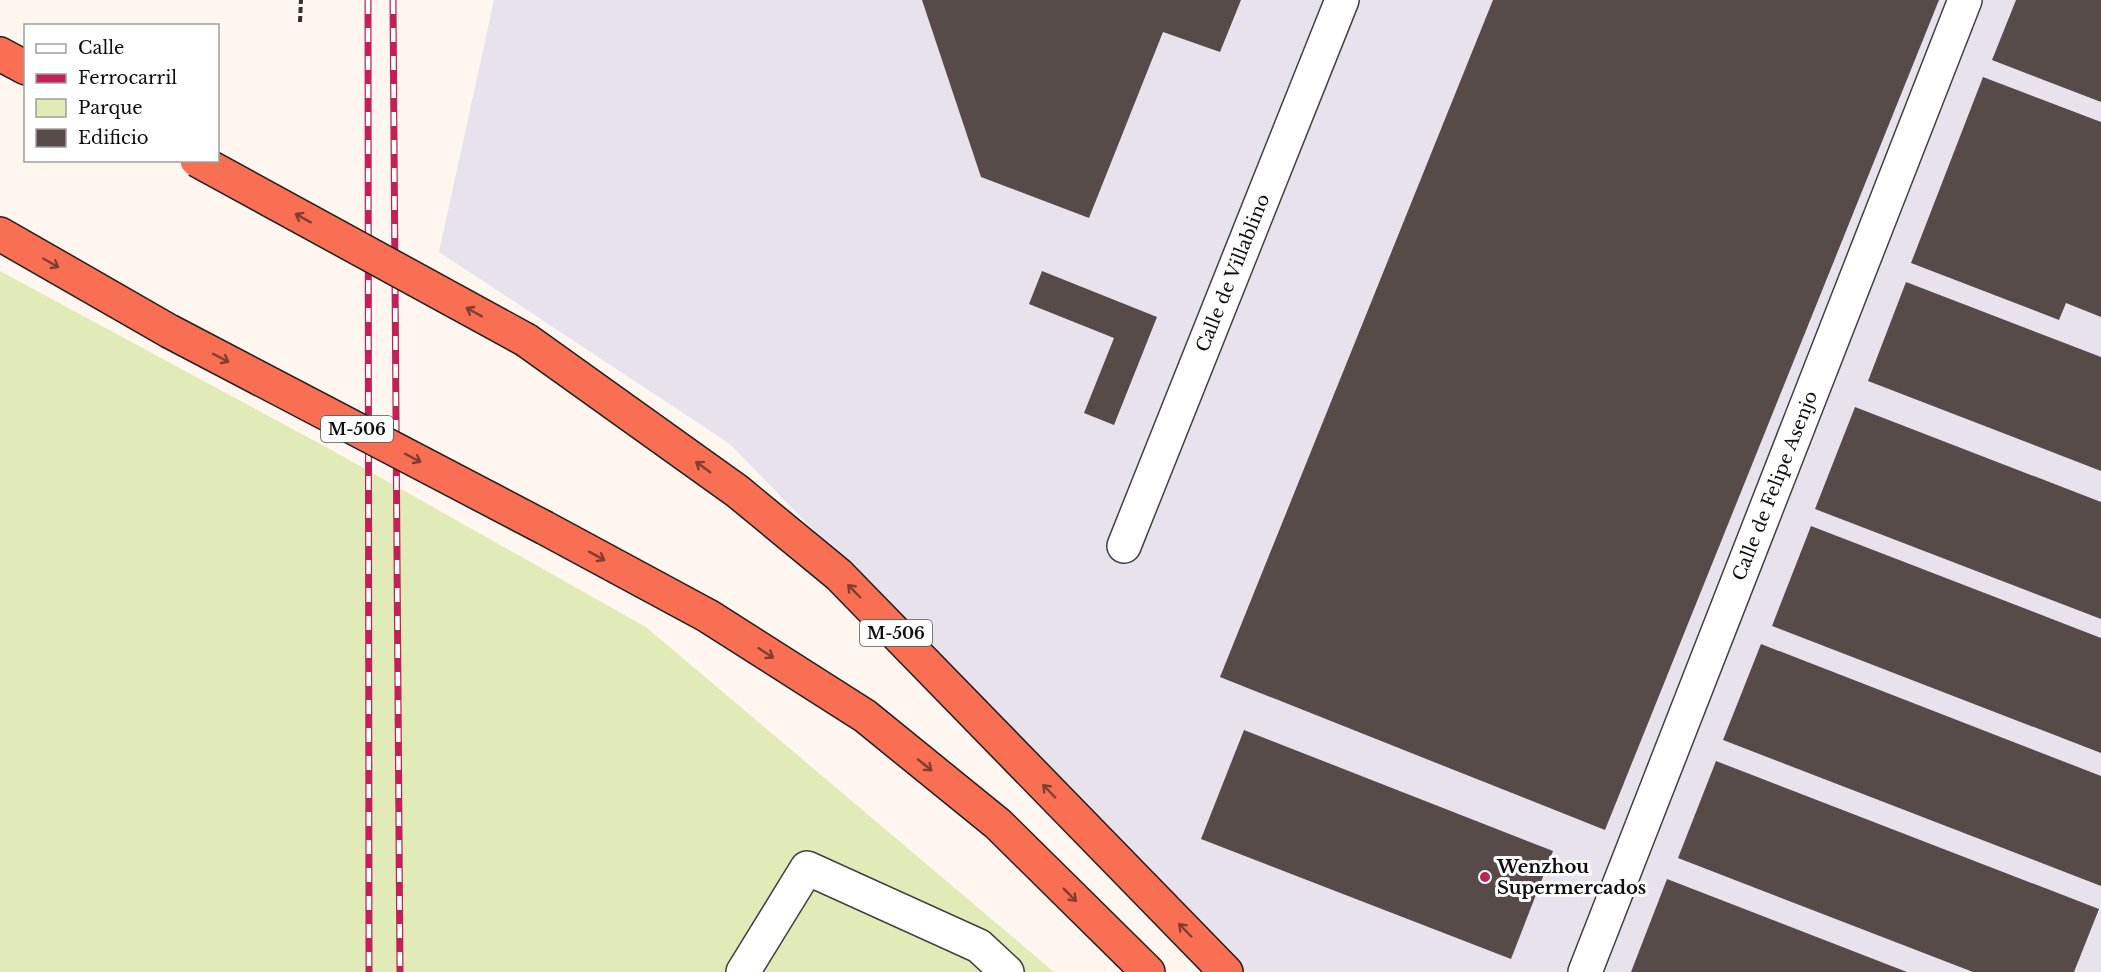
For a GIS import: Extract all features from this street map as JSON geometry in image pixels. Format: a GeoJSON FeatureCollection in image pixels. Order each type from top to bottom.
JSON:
{"type":"FeatureCollection","features":[{"type":"Feature","properties":{"kind":"highway"},"geometry":{"type":"LineString","coordinates":[[0,54],[24,67]]}},
{"type":"Feature","properties":{"kind":"highway","name":"M-506"},"geometry":{"type":"LineString","coordinates":[[201,162],[526,340],[736,491],[839,575],[1226,972]]}},
{"type":"Feature","properties":{"kind":"highway","name":"M-506"},"geometry":{"type":"LineString","coordinates":[[0,234],[169,331],[708,616],[865,717],[998,824],[1148,972]]}},
{"type":"Feature","properties":{"kind":"street","name":"Calle de Villablino"},"geometry":{"type":"LineString","coordinates":[[1124,546],[1342,0]]}},
{"type":"Feature","properties":{"kind":"street","name":"Calle de Felipe Asenjo"},"geometry":{"type":"LineString","coordinates":[[1585,972],[1965,0]]}},
{"type":"Feature","properties":{"kind":"street"},"geometry":{"type":"LineString","coordinates":[[743,972],[807,868],[980,946],[1007,972]]}},
{"type":"Feature","properties":{"kind":"path"},"geometry":{"type":"LineString","coordinates":[[300,22],[301,0]]}},
{"type":"Feature","properties":{"kind":"shaded area"},"geometry":{"type":"Polygon","coordinates":[[[494,0],[2101,0],[2101,972],[1244,972],[1165,894],[730,444],[439,252],[494,0]]]}},
{"type":"Feature","properties":{"kind":"green space"},"geometry":{"type":"Polygon","coordinates":[[[0,271],[337,453],[646,627],[1054,972],[0,972],[0,271]]]}},
{"type":"Feature","properties":{"kind":"building"},"geometry":{"type":"Polygon","coordinates":[[[922,0],[1241,0],[1220,52],[1163,32],[1089,218],[981,177],[922,0]]]}},
{"type":"Feature","properties":{"kind":"building"},"geometry":{"type":"Polygon","coordinates":[[[1493,0],[1939,0],[1605,830],[1220,677],[1493,0]]]}},
{"type":"Feature","properties":{"kind":"building"},"geometry":{"type":"Polygon","coordinates":[[[2016,0],[2101,0],[2101,102],[1992,60],[2016,0]]]}},
{"type":"Feature","properties":{"kind":"building"},"geometry":{"type":"Polygon","coordinates":[[[1983,77],[2101,122],[2101,317],[2066,303],[2059,320],[1911,263],[1983,77]]]}},
{"type":"Feature","properties":{"kind":"building"},"geometry":{"type":"Polygon","coordinates":[[[1042,271],[1157,317],[1114,425],[1084,413],[1114,338],[1029,304],[1042,271]]]}},
{"type":"Feature","properties":{"kind":"building"},"geometry":{"type":"Polygon","coordinates":[[[1906,282],[2101,357],[2101,471],[1868,381],[1906,282]]]}},
{"type":"Feature","properties":{"kind":"building"},"geometry":{"type":"Polygon","coordinates":[[[1855,407],[2101,502],[2101,619],[1815,509],[1855,407]]]}},
{"type":"Feature","properties":{"kind":"building"},"geometry":{"type":"Polygon","coordinates":[[[1811,526],[2101,638],[2101,753],[1772,626],[1811,526]]]}},
{"type":"Feature","properties":{"kind":"building"},"geometry":{"type":"Polygon","coordinates":[[[1761,644],[2101,776],[2101,886],[1723,740],[1761,644]]]}},
{"type":"Feature","properties":{"kind":"building"},"geometry":{"type":"Polygon","coordinates":[[[1244,730],[1553,851],[1511,959],[1201,839],[1244,730]]]}},
{"type":"Feature","properties":{"kind":"building"},"geometry":{"type":"Polygon","coordinates":[[[1716,761],[2099,909],[2074,972],[1973,972],[1678,858],[1716,761]]]}},
{"type":"Feature","properties":{"kind":"building"},"geometry":{"type":"Polygon","coordinates":[[[1667,879],[1907,972],[1631,972],[1667,879]]]}},
{"type":"Feature","properties":{"kind":"railway"},"geometry":{"type":"LineString","coordinates":[[368,0],[369,972]]}},
{"type":"Feature","properties":{"kind":"railway"},"geometry":{"type":"LineString","coordinates":[[393,0],[400,972]]}},
{"type":"Feature","properties":{"kind":"place","name":"Wenzhou Supermercados"},"geometry":{"type":"Point","coordinates":[1485,877]}}]}
